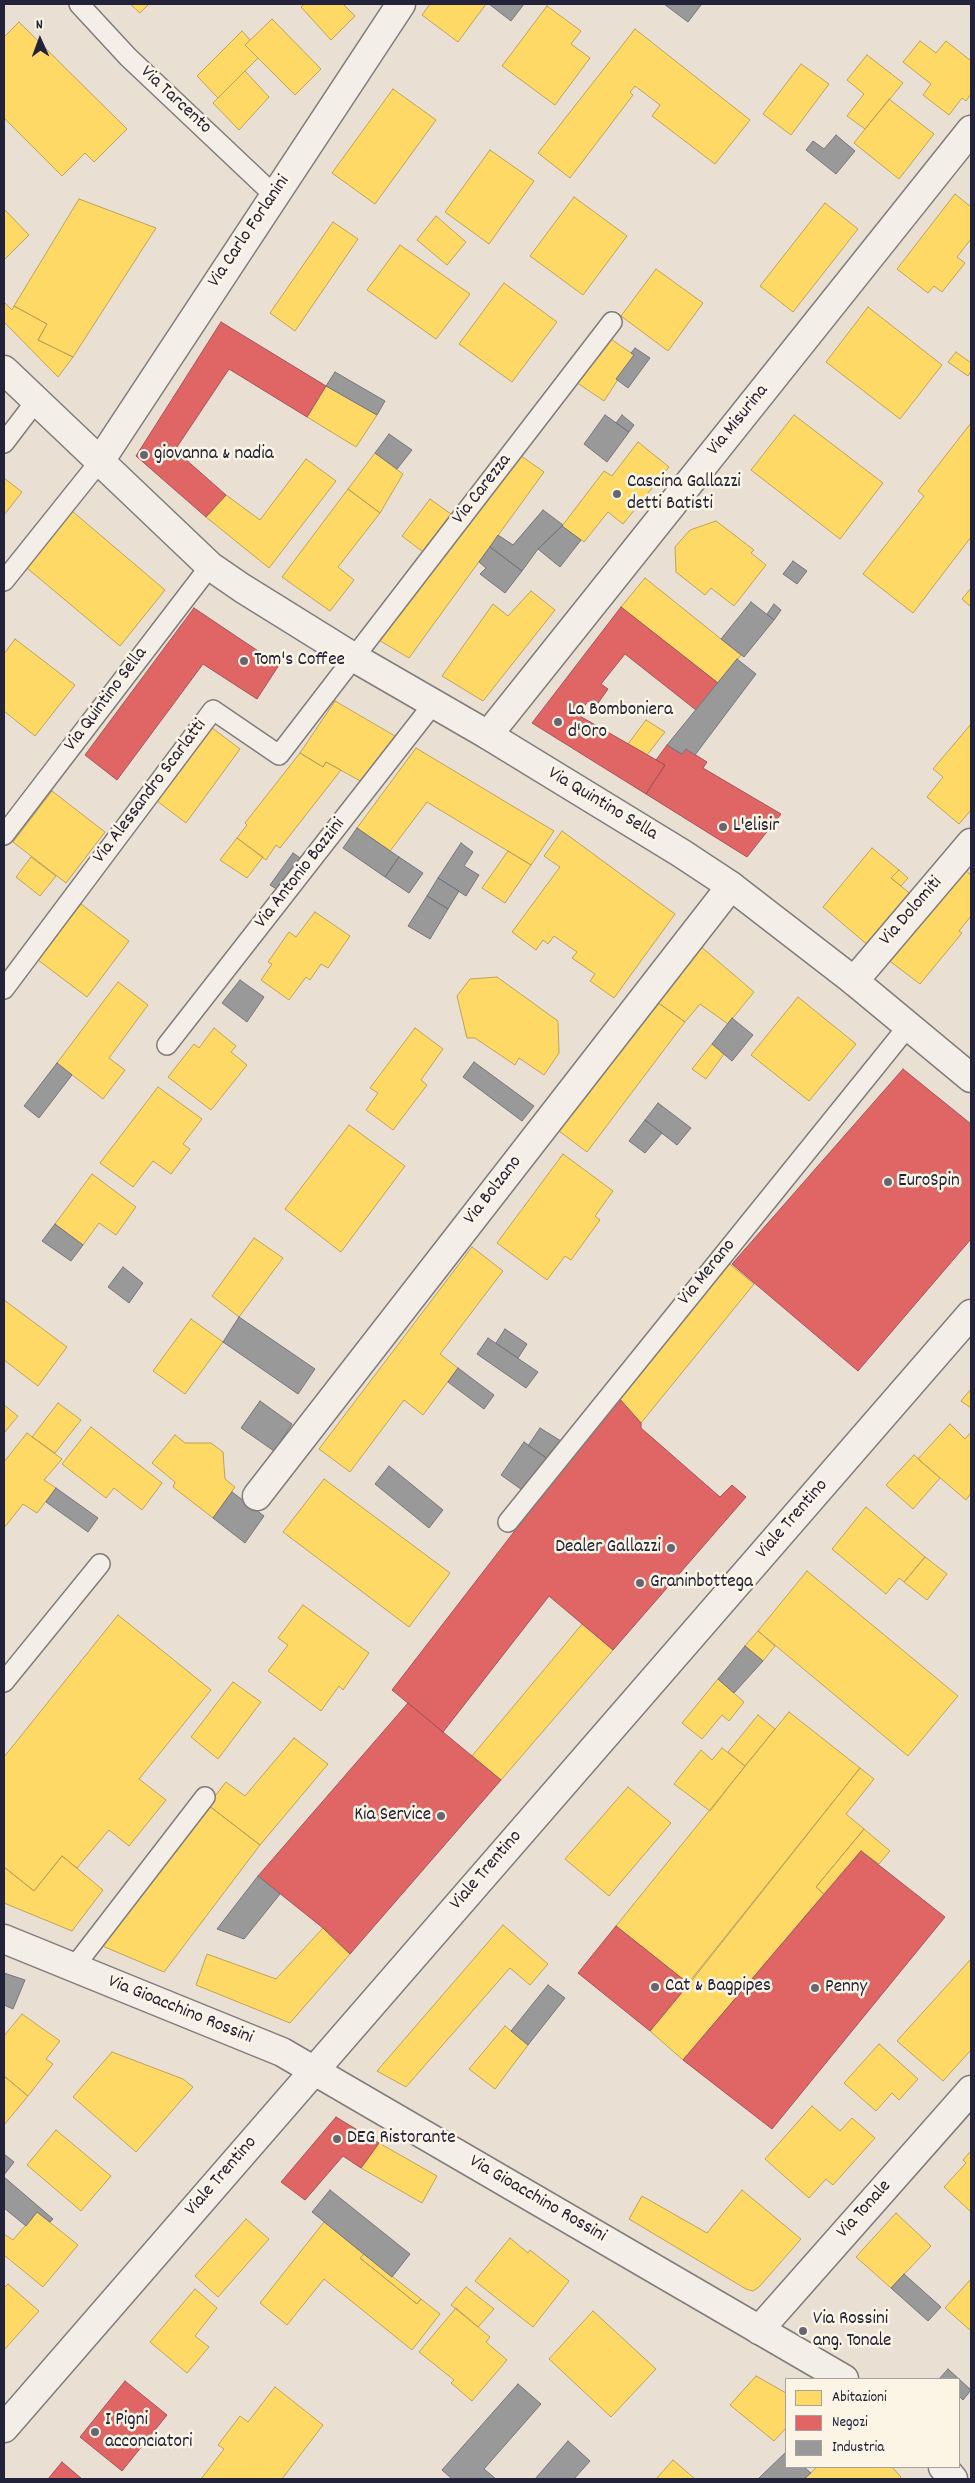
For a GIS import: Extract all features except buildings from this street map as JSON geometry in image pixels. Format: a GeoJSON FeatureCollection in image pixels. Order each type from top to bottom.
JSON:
{"type":"FeatureCollection","features":[{"type":"Feature","properties":{"kind":"street","name":"Via Carlo Forlanini"},"geometry":{"type":"LineString","coordinates":[[100,461],[402,4]]}},
{"type":"Feature","properties":{"kind":"street","name":"Via Misurina"},"geometry":{"type":"LineString","coordinates":[[488,735],[971,130]]}},
{"type":"Feature","properties":{"kind":"street","name":"Via Quintino Sella"},"geometry":{"type":"LineString","coordinates":[[4,370],[210,566],[248,592],[353,657],[488,735],[681,853],[730,886],[854,981],[971,1078]]}},
{"type":"Feature","properties":{"kind":"street","name":"Via Dolomiti"},"geometry":{"type":"LineString","coordinates":[[854,981],[971,843]]}},
{"type":"Feature","properties":{"kind":"street","name":"Via Bolzano"},"geometry":{"type":"LineString","coordinates":[[257,1496],[730,886]]}},
{"type":"Feature","properties":{"kind":"street","name":"Viale Trentino"},"geometry":{"type":"LineString","coordinates":[[4,2428],[971,1314]]}},
{"type":"Feature","properties":{"kind":"street","name":"Via Gioacchino Rossini"},"geometry":{"type":"LineString","coordinates":[[4,1939],[282,2052],[842,2378]]}},
{"type":"Feature","properties":{"kind":"street","name":"Via Tonale"},"geometry":{"type":"LineString","coordinates":[[759,2330],[970,2092]]}},
{"type":"Feature","properties":{"kind":"street"},"geometry":{"type":"LineString","coordinates":[[944,2468],[954,2479]]}},
{"type":"Feature","properties":{"kind":"lane","name":"Via Tarcento"},"geometry":{"type":"LineString","coordinates":[[78,4],[128,57],[274,195]]}},
{"type":"Feature","properties":{"kind":"lane","name":"Via Carezza"},"geometry":{"type":"LineString","coordinates":[[353,657],[612,322]]}},
{"type":"Feature","properties":{"kind":"lane"},"geometry":{"type":"LineString","coordinates":[[4,443],[36,401]]}},
{"type":"Feature","properties":{"kind":"lane"},"geometry":{"type":"LineString","coordinates":[[4,581],[100,461]]}},
{"type":"Feature","properties":{"kind":"lane","name":"Via Quintino Sella"},"geometry":{"type":"LineString","coordinates":[[4,835],[210,566]]}},
{"type":"Feature","properties":{"kind":"lane","name":"Via Alessandro Scarlatti"},"geometry":{"type":"LineString","coordinates":[[4,989],[213,710],[279,755],[353,657]]}},
{"type":"Feature","properties":{"kind":"lane","name":"Via Antonio Bazzini"},"geometry":{"type":"LineString","coordinates":[[167,1045],[434,704]]}},
{"type":"Feature","properties":{"kind":"lane","name":"Via Merano"},"geometry":{"type":"LineString","coordinates":[[508,1522],[909,1026]]}},
{"type":"Feature","properties":{"kind":"lane"},"geometry":{"type":"LineString","coordinates":[[4,1682],[100,1564]]}},
{"type":"Feature","properties":{"kind":"lane"},"geometry":{"type":"LineString","coordinates":[[74,1967],[205,1797]]}},
{"type":"Feature","properties":{"kind":"place","name":"giovanna & nadia"},"geometry":{"type":"Point","coordinates":[144,455]}},
{"type":"Feature","properties":{"kind":"place","name":"Cascina Gallazzi detti Batisti"},"geometry":{"type":"Point","coordinates":[617,494]}},
{"type":"Feature","properties":{"kind":"place","name":"Tom's Coffee"},"geometry":{"type":"Point","coordinates":[244,661]}},
{"type":"Feature","properties":{"kind":"place","name":"La Bomboniera d'Oro"},"geometry":{"type":"Point","coordinates":[558,722]}},
{"type":"Feature","properties":{"kind":"place","name":"L'elisir"},"geometry":{"type":"Point","coordinates":[723,827]}},
{"type":"Feature","properties":{"kind":"place","name":"EuroSpin"},"geometry":{"type":"Point","coordinates":[888,1182]}},
{"type":"Feature","properties":{"kind":"place","name":"Dealer Gallazzi"},"geometry":{"type":"Point","coordinates":[671,1548]}},
{"type":"Feature","properties":{"kind":"place","name":"Graninbottega"},"geometry":{"type":"Point","coordinates":[640,1583]}},
{"type":"Feature","properties":{"kind":"place","name":"Kia Service"},"geometry":{"type":"Point","coordinates":[441,1816]}},
{"type":"Feature","properties":{"kind":"place","name":"Cat & Bagpipes"},"geometry":{"type":"Point","coordinates":[655,1987]}},
{"type":"Feature","properties":{"kind":"place","name":"Penny"},"geometry":{"type":"Point","coordinates":[815,1988]}},
{"type":"Feature","properties":{"kind":"place","name":"DEG Ristorante"},"geometry":{"type":"Point","coordinates":[337,2139]}},
{"type":"Feature","properties":{"kind":"place","name":"Via Rossini ang. Tonale"},"geometry":{"type":"Point","coordinates":[803,2331]}},
{"type":"Feature","properties":{"kind":"place","name":"I Pigni acconciatori"},"geometry":{"type":"Point","coordinates":[95,2432]}}]}
